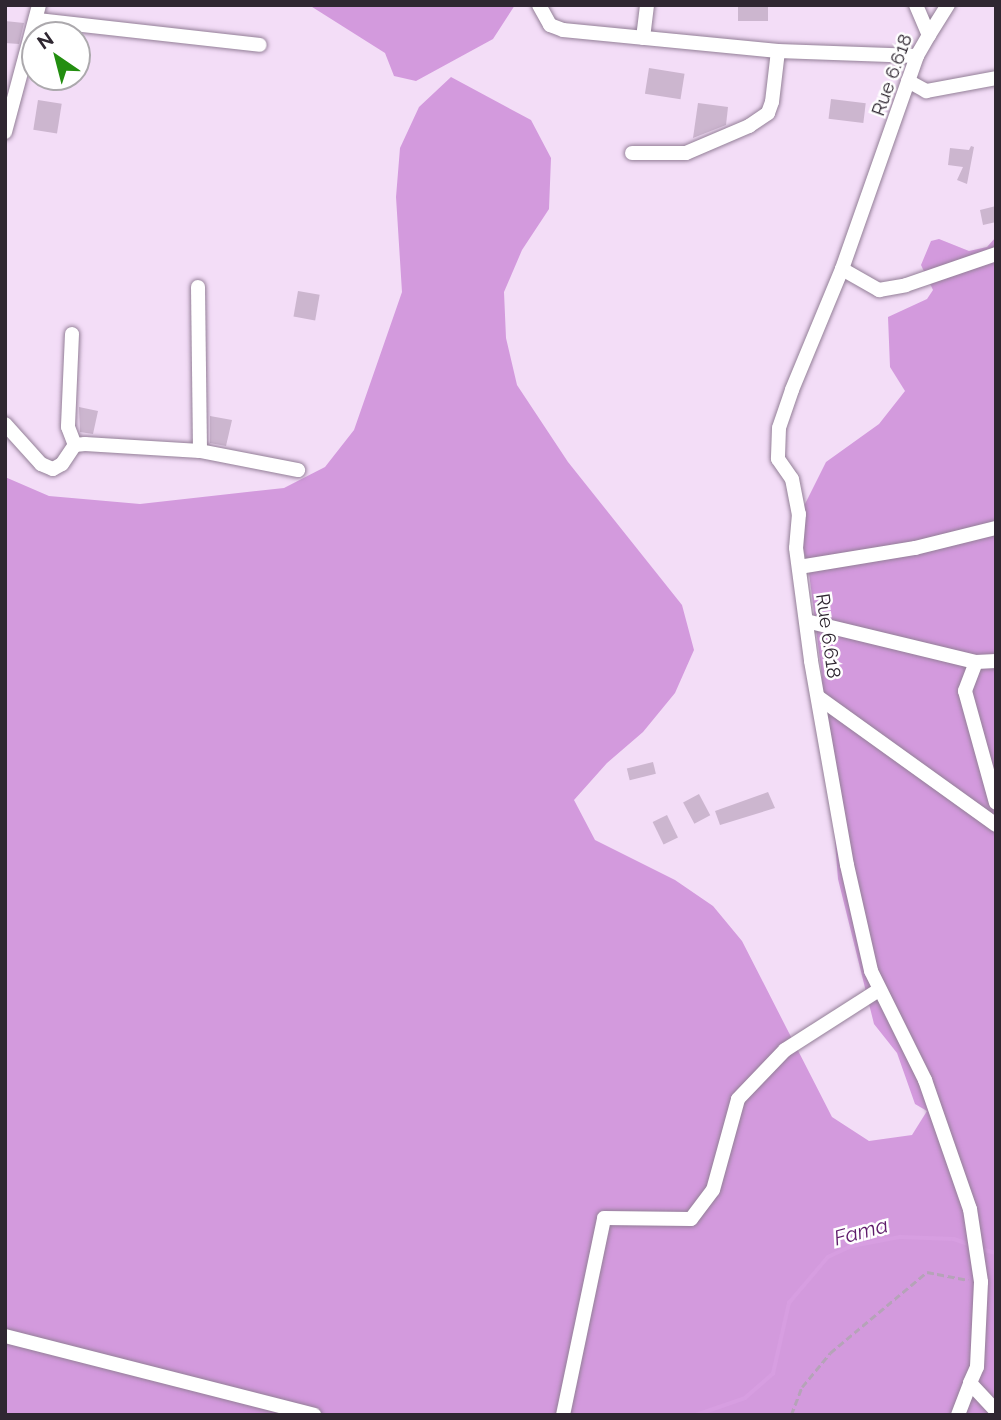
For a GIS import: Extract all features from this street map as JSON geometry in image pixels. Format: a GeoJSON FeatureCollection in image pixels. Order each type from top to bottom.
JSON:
{"type":"FeatureCollection","features":[{"type":"Feature","properties":{"kind":"street"},"geometry":{"type":"LineString","coordinates":[[539,5],[550,25],[562,30],[778,51],[917,56]]}},
{"type":"Feature","properties":{"kind":"street"},"geometry":{"type":"LineString","coordinates":[[643,38],[647,5]]}},
{"type":"Feature","properties":{"kind":"street","name":"Rue 6.618"},"geometry":{"type":"LineString","coordinates":[[916,5],[929,35],[917,56],[842,270],[779,428],[778,459],[792,479],[799,514],[799,567],[806,621],[847,865],[880,990],[925,1080],[970,1209],[981,1282],[977,1367],[958,1415]]}},
{"type":"Feature","properties":{"kind":"street"},"geometry":{"type":"LineString","coordinates":[[929,35],[948,5]]}},
{"type":"Feature","properties":{"kind":"street"},"geometry":{"type":"LineString","coordinates":[[5,132],[39,12],[260,45]]}},
{"type":"Feature","properties":{"kind":"street"},"geometry":{"type":"LineString","coordinates":[[632,153],[686,153],[749,126],[768,113],[772,102],[778,51]]}},
{"type":"Feature","properties":{"kind":"street"},"geometry":{"type":"LineString","coordinates":[[908,81],[926,91],[996,78]]}},
{"type":"Feature","properties":{"kind":"street"},"geometry":{"type":"LineString","coordinates":[[842,270],[879,290],[906,285],[996,254]]}},
{"type":"Feature","properties":{"kind":"street"},"geometry":{"type":"LineString","coordinates":[[198,287],[200,451]]}},
{"type":"Feature","properties":{"kind":"street"},"geometry":{"type":"LineString","coordinates":[[72,334],[68,426],[75,445]]}},
{"type":"Feature","properties":{"kind":"street"},"geometry":{"type":"LineString","coordinates":[[5,424],[41,464],[53,469],[75,445]]}},
{"type":"Feature","properties":{"kind":"street"},"geometry":{"type":"LineString","coordinates":[[75,445],[200,451],[298,470]]}},
{"type":"Feature","properties":{"kind":"street"},"geometry":{"type":"LineString","coordinates":[[799,567],[996,528]]}},
{"type":"Feature","properties":{"kind":"street"},"geometry":{"type":"LineString","coordinates":[[806,621],[976,662],[996,661]]}},
{"type":"Feature","properties":{"kind":"street"},"geometry":{"type":"LineString","coordinates":[[976,662],[965,691],[996,803]]}},
{"type":"Feature","properties":{"kind":"street"},"geometry":{"type":"LineString","coordinates":[[818,697],[996,825]]}},
{"type":"Feature","properties":{"kind":"street"},"geometry":{"type":"LineString","coordinates":[[563,1415],[604,1218],[691,1219],[713,1190],[738,1099],[785,1050],[880,990]]}},
{"type":"Feature","properties":{"kind":"street"},"geometry":{"type":"LineString","coordinates":[[5,1336],[314,1415]]}},
{"type":"Feature","properties":{"kind":"street"},"geometry":{"type":"LineString","coordinates":[[970,1383],[996,1411]]}},
{"type":"Feature","properties":{"kind":"path"},"geometry":{"type":"LineString","coordinates":[[790,1415],[802,1387],[830,1353],[927,1272],[981,1282]]}},
{"type":"Feature","properties":{"kind":"shaded area"},"geometry":{"type":"Polygon","coordinates":[[[309,5],[515,5],[493,39],[416,81],[394,76],[385,53],[309,5]]]}},
{"type":"Feature","properties":{"kind":"shaded area"},"geometry":{"type":"Polygon","coordinates":[[[451,77],[531,120],[551,158],[549,209],[522,250],[504,292],[506,338],[517,385],[568,462],[682,605],[694,650],[675,693],[643,732],[607,763],[574,800],[595,840],[675,880],[713,906],[742,941],[832,1117],[869,1141],[912,1135],[927,1111],[915,1104],[897,1053],[874,1024],[838,879],[821,668],[808,565],[798,533],[804,506],[826,462],[879,424],[905,391],[890,367],[888,317],[927,299],[933,290],[921,265],[931,241],[939,239],[969,251],[987,247],[996,237],[996,1415],[5,1415],[5,477],[49,496],[140,504],[284,488],[325,467],[354,430],[402,292],[396,197],[400,148],[419,107],[451,77]]]}},
{"type":"Feature","properties":{"kind":"building"},"geometry":{"type":"Polygon","coordinates":[[[738,5],[768,5],[768,21],[738,21],[738,5]]]}},
{"type":"Feature","properties":{"kind":"building"},"geometry":{"type":"Polygon","coordinates":[[[5,21],[21,23],[19,44],[5,43],[5,21]]]}},
{"type":"Feature","properties":{"kind":"building"},"geometry":{"type":"Polygon","coordinates":[[[649,68],[685,74],[680,99],[645,94],[649,68]]]}},
{"type":"Feature","properties":{"kind":"building"},"geometry":{"type":"Polygon","coordinates":[[[831,99],[866,103],[863,123],[829,119],[831,99]]]}},
{"type":"Feature","properties":{"kind":"building"},"geometry":{"type":"Polygon","coordinates":[[[38,100],[62,104],[57,133],[33,130],[38,100]]]}},
{"type":"Feature","properties":{"kind":"building"},"geometry":{"type":"Polygon","coordinates":[[[698,103],[728,107],[726,125],[693,138],[698,103]]]}},
{"type":"Feature","properties":{"kind":"building"},"geometry":{"type":"Polygon","coordinates":[[[971,146],[974,147],[967,184],[957,180],[963,167],[948,165],[950,148],[969,150],[971,146]]]}},
{"type":"Feature","properties":{"kind":"building"},"geometry":{"type":"Polygon","coordinates":[[[996,206],[996,222],[983,225],[980,210],[996,206]]]}},
{"type":"Feature","properties":{"kind":"building"},"geometry":{"type":"Polygon","coordinates":[[[298,291],[320,295],[315,320],[293,317],[298,291]]]}},
{"type":"Feature","properties":{"kind":"building"},"geometry":{"type":"Polygon","coordinates":[[[79,407],[98,411],[93,434],[80,432],[79,407]]]}},
{"type":"Feature","properties":{"kind":"building"},"geometry":{"type":"Polygon","coordinates":[[[210,416],[232,420],[226,446],[210,443],[210,416]]]}},
{"type":"Feature","properties":{"kind":"building"},"geometry":{"type":"Polygon","coordinates":[[[653,762],[656,774],[630,780],[627,769],[653,762]]]}},
{"type":"Feature","properties":{"kind":"building"},"geometry":{"type":"Polygon","coordinates":[[[768,792],[775,808],[720,825],[715,811],[768,792]]]}},
{"type":"Feature","properties":{"kind":"building"},"geometry":{"type":"Polygon","coordinates":[[[699,794],[710,815],[694,824],[683,802],[699,794]]]}},
{"type":"Feature","properties":{"kind":"building"},"geometry":{"type":"Polygon","coordinates":[[[667,815],[678,837],[664,844],[653,822],[667,815]]]}},
{"type":"Feature","properties":{"kind":"waterway","name":"Fama"},"geometry":{"type":"LineString","coordinates":[[696,1415],[745,1398],[773,1374],[789,1303],[828,1257],[852,1246],[900,1237],[954,1239],[971,1245]]}},
{"type":"Feature","properties":{"kind":"waterway","name":"Fama"},"geometry":{"type":"LineString","coordinates":[[982,1249],[996,1253]]}}]}
